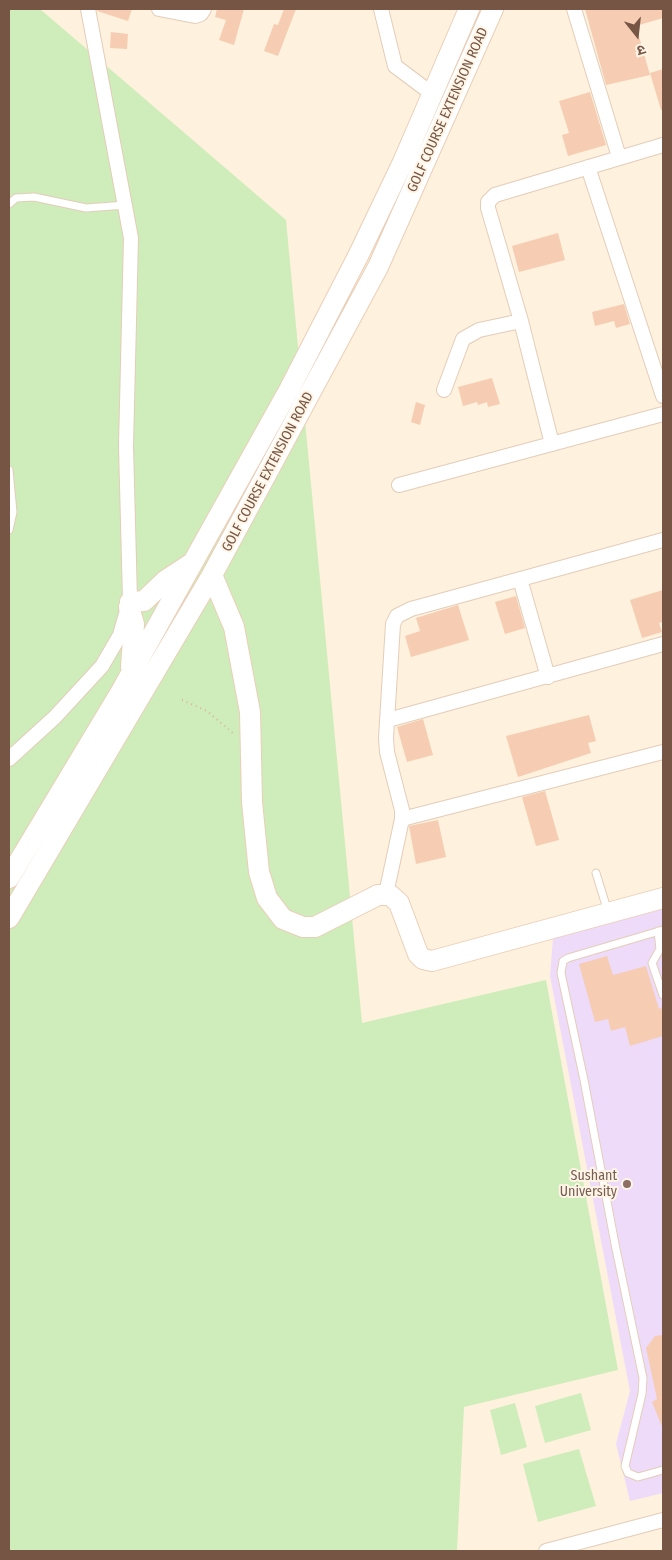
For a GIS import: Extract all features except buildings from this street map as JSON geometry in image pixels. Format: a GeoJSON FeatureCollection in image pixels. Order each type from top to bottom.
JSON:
{"type":"FeatureCollection","features":[{"type":"Feature","properties":{"kind":"main road","name":"GOLF COURSE EXTENSION ROAD"},"geometry":{"type":"LineString","coordinates":[[9,878],[130,676],[276,415],[403,162],[431,93],[469,9]]}},
{"type":"Feature","properties":{"kind":"main road","name":"GOLF COURSE EXTENSION ROAD"},"geometry":{"type":"LineString","coordinates":[[9,918],[212,575],[294,425],[378,266],[493,9]]}},
{"type":"Feature","properties":{"kind":"main road"},"geometry":{"type":"LineString","coordinates":[[276,415],[294,425]]}},
{"type":"Feature","properties":{"kind":"main road"},"geometry":{"type":"LineString","coordinates":[[130,676],[134,631],[130,604],[144,601],[166,580],[195,561]]}},
{"type":"Feature","properties":{"kind":"main road"},"geometry":{"type":"LineString","coordinates":[[212,575],[234,627],[250,712],[252,802],[259,872],[264,891],[278,914],[292,924],[314,927],[378,895],[390,895],[399,903],[418,954],[427,961],[475,951],[663,898]]}},
{"type":"Feature","properties":{"kind":"main road"},"geometry":{"type":"LineString","coordinates":[[98,730],[116,740]]}},
{"type":"Feature","properties":{"kind":"street"},"geometry":{"type":"LineString","coordinates":[[9,759],[55,717],[102,666],[115,644],[130,604],[126,446],[132,262],[126,205],[103,95],[88,9]]}},
{"type":"Feature","properties":{"kind":"street"},"geometry":{"type":"LineString","coordinates":[[159,9],[195,16],[201,14],[204,9]]}},
{"type":"Feature","properties":{"kind":"street"},"geometry":{"type":"LineString","coordinates":[[381,9],[395,66],[431,93]]}},
{"type":"Feature","properties":{"kind":"street"},"geometry":{"type":"LineString","coordinates":[[574,9],[619,158]]}},
{"type":"Feature","properties":{"kind":"street"},"geometry":{"type":"LineString","coordinates":[[552,444],[521,321],[488,208],[488,202],[495,195],[663,145]]}},
{"type":"Feature","properties":{"kind":"street"},"geometry":{"type":"LineString","coordinates":[[588,166],[663,396]]}},
{"type":"Feature","properties":{"kind":"street"},"geometry":{"type":"LineString","coordinates":[[444,390],[463,339],[479,330],[521,321]]}},
{"type":"Feature","properties":{"kind":"street"},"geometry":{"type":"LineString","coordinates":[[399,485],[663,414]]}},
{"type":"Feature","properties":{"kind":"street"},"geometry":{"type":"LineString","coordinates":[[386,894],[402,819],[402,810],[387,752],[393,624],[397,616],[411,609],[663,540]]}},
{"type":"Feature","properties":{"kind":"street"},"geometry":{"type":"LineString","coordinates":[[520,579],[548,676]]}},
{"type":"Feature","properties":{"kind":"street"},"geometry":{"type":"LineString","coordinates":[[388,720],[663,644]]}},
{"type":"Feature","properties":{"kind":"street"},"geometry":{"type":"LineString","coordinates":[[402,819],[663,752]]}},
{"type":"Feature","properties":{"kind":"street"},"geometry":{"type":"LineString","coordinates":[[546,1551],[663,1520]]}},
{"type":"Feature","properties":{"kind":"lane"},"geometry":{"type":"LineString","coordinates":[[9,204],[16,198],[34,197],[86,208],[126,205]]}},
{"type":"Feature","properties":{"kind":"lane"},"geometry":{"type":"LineString","coordinates":[[9,470],[13,512],[9,530]]}},
{"type":"Feature","properties":{"kind":"lane"},"geometry":{"type":"LineString","coordinates":[[596,873],[608,913]]}},
{"type":"Feature","properties":{"kind":"lane"},"geometry":{"type":"LineString","coordinates":[[663,995],[652,963],[660,949],[660,931],[563,961],[561,973],[643,1378],[642,1394],[625,1466],[628,1473],[638,1477],[663,1470]]}},
{"type":"Feature","properties":{"kind":"path"},"geometry":{"type":"LineString","coordinates":[[182,700],[207,711],[251,749]]}},
{"type":"Feature","properties":{"kind":"shaded area","name":"Sushant University"},"geometry":{"type":"Polygon","coordinates":[[[663,909],[663,1493],[630,1501],[616,1444],[630,1391],[550,976],[553,938],[663,909]]]}},
{"type":"Feature","properties":{"kind":"green space"},"geometry":{"type":"Polygon","coordinates":[[[9,9],[40,9],[286,220],[362,1023],[546,980],[618,1370],[464,1407],[457,1551],[9,1551],[9,9]]]}},
{"type":"Feature","properties":{"kind":"green space"},"geometry":{"type":"Polygon","coordinates":[[[581,1393],[591,1430],[545,1443],[535,1406],[581,1393]]]}},
{"type":"Feature","properties":{"kind":"green space"},"geometry":{"type":"Polygon","coordinates":[[[515,1403],[527,1447],[501,1455],[490,1410],[515,1403]]]}},
{"type":"Feature","properties":{"kind":"green space"},"geometry":{"type":"Polygon","coordinates":[[[579,1449],[596,1506],[538,1522],[523,1464],[579,1449]]]}},
{"type":"Feature","properties":{"kind":"place","name":"Sushant University"},"geometry":{"type":"Point","coordinates":[627,1184]}}]}
